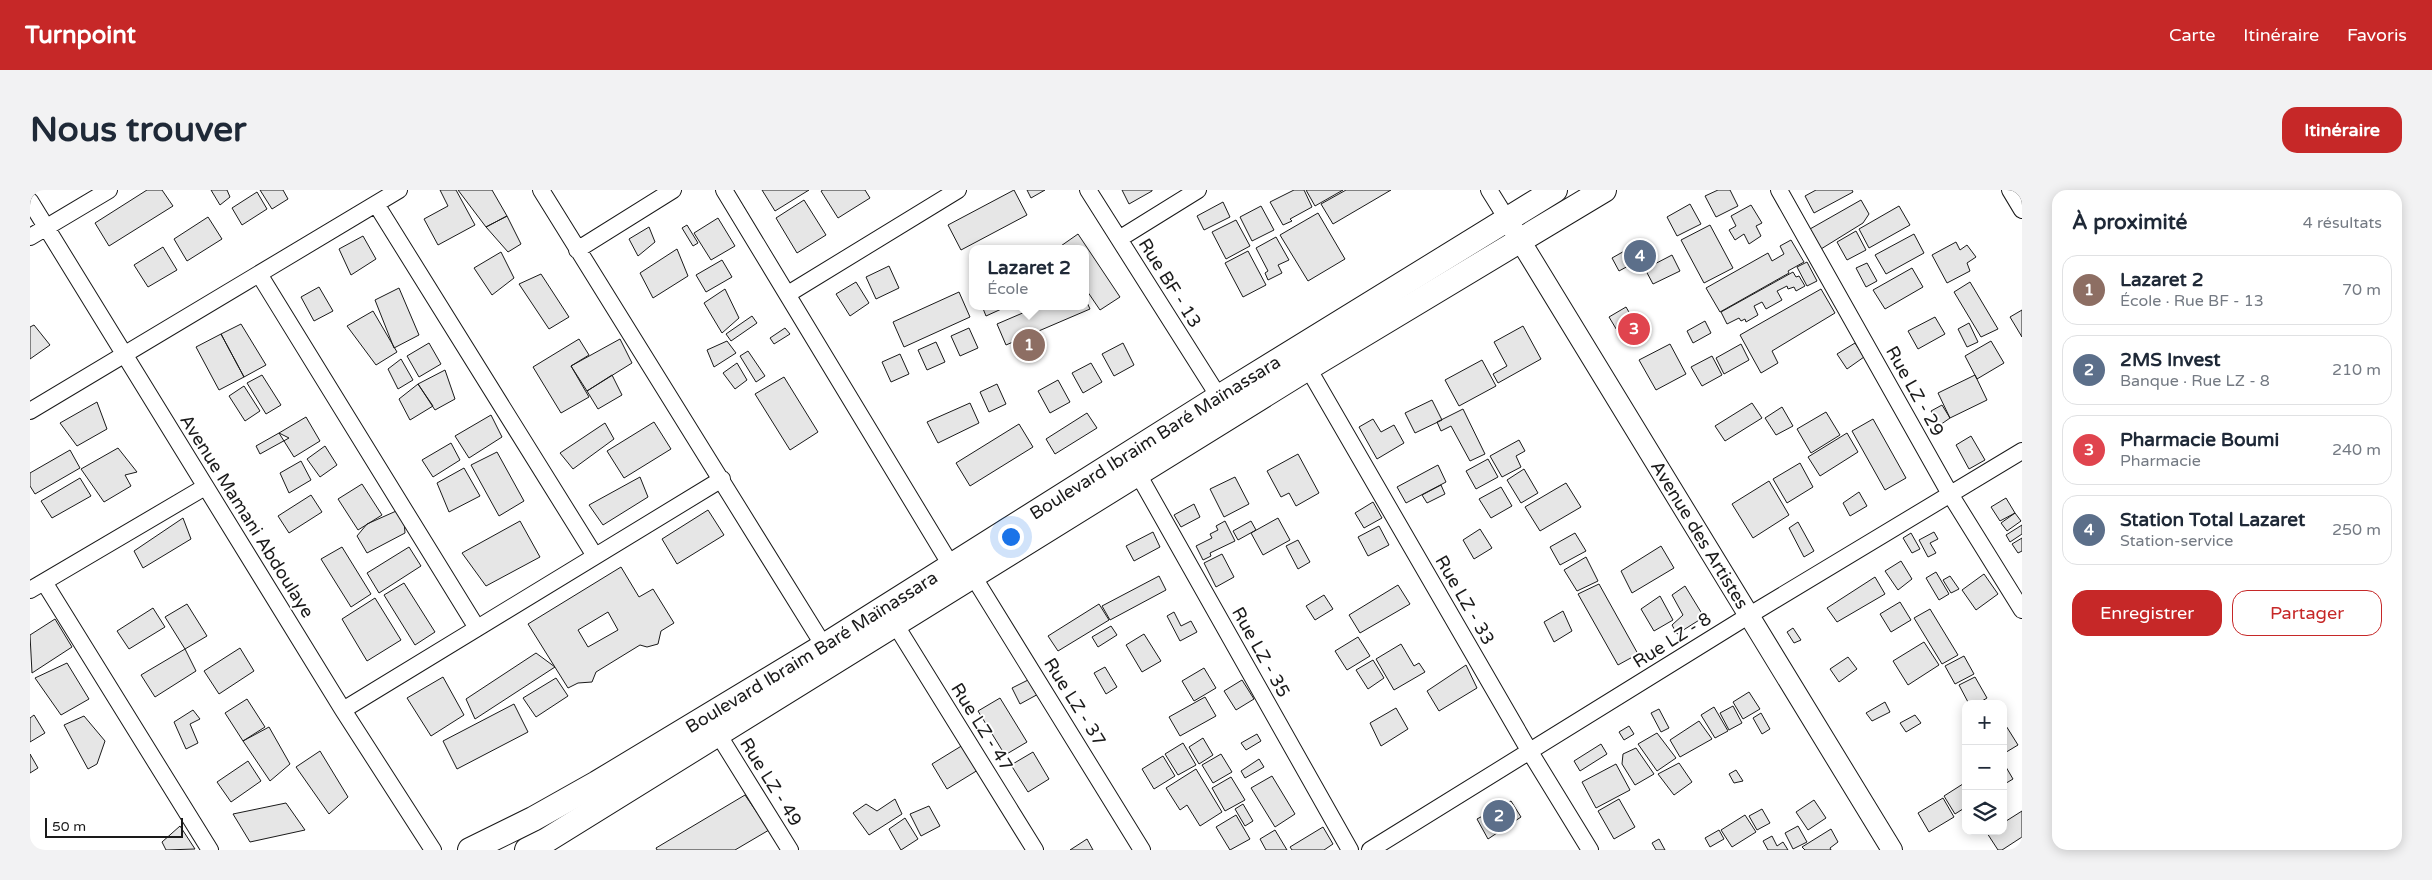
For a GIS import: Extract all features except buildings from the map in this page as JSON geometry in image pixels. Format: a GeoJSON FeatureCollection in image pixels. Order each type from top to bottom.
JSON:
{"type":"FeatureCollection","features":[{"type":"Feature","properties":{"kind":"main road","name":"Boulevard Ibraim Baré Maïnassara"},"geometry":{"type":"LineString","coordinates":[[470,850],[533,819],[597,783],[824,646],[1219,397],[1555,190]]}},
{"type":"Feature","properties":{"kind":"main road","name":"Boulevard Ibraim Baré Maïnassara"},"geometry":{"type":"LineString","coordinates":[[543,847],[718,734],[1308,368],[1604,190]]}},
{"type":"Feature","properties":{"kind":"street"},"geometry":{"type":"LineString","coordinates":[[30,237],[108,190]]}},
{"type":"Feature","properties":{"kind":"street"},"geometry":{"type":"LineString","coordinates":[[30,411],[399,190]]}},
{"type":"Feature","properties":{"kind":"street"},"geometry":{"type":"LineString","coordinates":[[541,190],[824,646]]}},
{"type":"Feature","properties":{"kind":"street"},"geometry":{"type":"LineString","coordinates":[[577,250],[673,190]]}},
{"type":"Feature","properties":{"kind":"street"},"geometry":{"type":"LineString","coordinates":[[724,190],[952,567]]}},
{"type":"Feature","properties":{"kind":"street"},"geometry":{"type":"LineString","coordinates":[[788,294],[958,190]]}},
{"type":"Feature","properties":{"kind":"street","name":"Rue BF - 13"},"geometry":{"type":"LineString","coordinates":[[1088,190],[1219,397]]}},
{"type":"Feature","properties":{"kind":"street"},"geometry":{"type":"LineString","coordinates":[[1118,239],[1198,190]]}},
{"type":"Feature","properties":{"kind":"street"},"geometry":{"type":"LineString","coordinates":[[1490,190],[1507,219]]}},
{"type":"Feature","properties":{"kind":"street","name":"Rue LZ - 29"},"geometry":{"type":"LineString","coordinates":[[1779,190],[1950,494],[2022,610]]}},
{"type":"Feature","properties":{"kind":"street"},"geometry":{"type":"LineString","coordinates":[[2010,190],[2022,210]]}},
{"type":"Feature","properties":{"kind":"street","name":"Avenue Mamani Abdoulaye"},"geometry":{"type":"LineString","coordinates":[[30,201],[343,710],[433,850]]}},
{"type":"Feature","properties":{"kind":"street"},"geometry":{"type":"LineString","coordinates":[[376,204],[595,556]]}},
{"type":"Feature","properties":{"kind":"street","name":"Avenue des Artistes"},"geometry":{"type":"LineString","coordinates":[[1507,219],[1892,850]]}},
{"type":"Feature","properties":{"kind":"street"},"geometry":{"type":"LineString","coordinates":[[259,274],[477,628]]}},
{"type":"Feature","properties":{"kind":"street","name":"Rue LZ - 33"},"geometry":{"type":"LineString","coordinates":[[1308,368],[1530,752],[1590,850]]}},
{"type":"Feature","properties":{"kind":"street","name":"Rue LZ - 8"},"geometry":{"type":"LineString","coordinates":[[1370,850],[1748,616],[2022,451]]}},
{"type":"Feature","properties":{"kind":"street","name":"Rue LZ - 35"},"geometry":{"type":"LineString","coordinates":[[1138,474],[1350,850]]}},
{"type":"Feature","properties":{"kind":"street"},"geometry":{"type":"LineString","coordinates":[[343,710],[722,479]]}},
{"type":"Feature","properties":{"kind":"street"},"geometry":{"type":"LineString","coordinates":[[30,590],[205,487]]}},
{"type":"Feature","properties":{"kind":"street","name":"Rue LZ - 37"},"geometry":{"type":"LineString","coordinates":[[973,576],[1142,850]]}},
{"type":"Feature","properties":{"kind":"street"},"geometry":{"type":"LineString","coordinates":[[44,582],[210,850]]}},
{"type":"Feature","properties":{"kind":"street","name":"Rue LZ - 47"},"geometry":{"type":"LineString","coordinates":[[895,624],[1035,850]]}},
{"type":"Feature","properties":{"kind":"street","name":"Rue LZ - 49"},"geometry":{"type":"LineString","coordinates":[[718,734],[790,850]]}},
{"type":"Feature","properties":{"kind":"place","name":"Station Total Lazaret"},"geometry":{"type":"Point","coordinates":[1640,256]}},
{"type":"Feature","properties":{"kind":"place","name":"Pharmacie Boumi"},"geometry":{"type":"Point","coordinates":[1634,329]}},
{"type":"Feature","properties":{"kind":"place","name":"Lazaret 2"},"geometry":{"type":"Point","coordinates":[1029,345]}},
{"type":"Feature","properties":{"kind":"place","name":"2MS Invest"},"geometry":{"type":"Point","coordinates":[1499,816]}}]}
